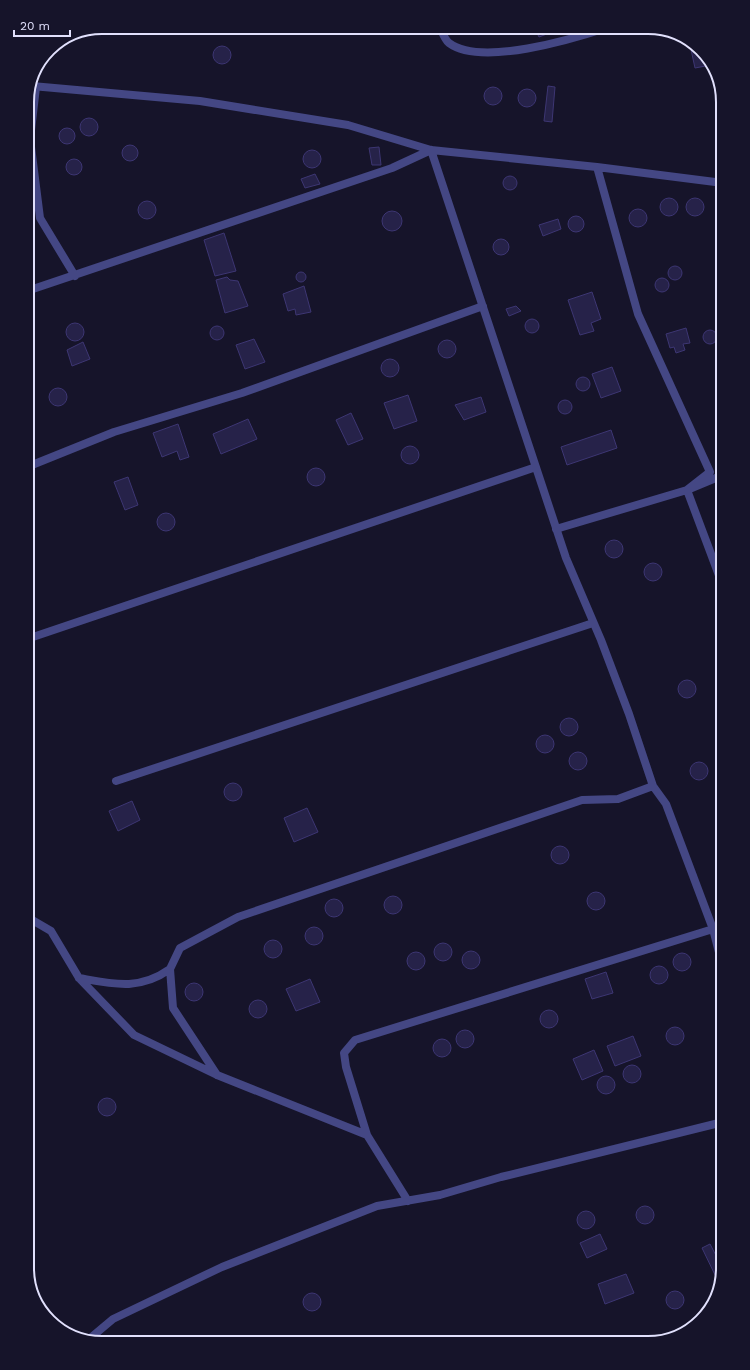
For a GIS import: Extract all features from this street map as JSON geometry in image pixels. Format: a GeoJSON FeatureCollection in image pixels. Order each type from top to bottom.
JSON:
{"type":"FeatureCollection","features":[{"type":"Feature","properties":{"kind":"street"},"geometry":{"type":"LineString","coordinates":[[444,34],[448,42],[468,51],[499,52],[559,43],[587,34]]}},
{"type":"Feature","properties":{"kind":"street"},"geometry":{"type":"LineString","coordinates":[[36,87],[208,102],[348,125],[431,150],[716,182]]}},
{"type":"Feature","properties":{"kind":"street"},"geometry":{"type":"LineString","coordinates":[[34,290],[392,168],[431,150]]}},
{"type":"Feature","properties":{"kind":"street"},"geometry":{"type":"LineString","coordinates":[[431,150],[556,529],[629,714],[653,786],[666,804],[713,929],[716,941]]}},
{"type":"Feature","properties":{"kind":"street"},"geometry":{"type":"LineString","coordinates":[[597,168],[638,314],[710,472],[687,490]]}},
{"type":"Feature","properties":{"kind":"street"},"geometry":{"type":"LineString","coordinates":[[34,171],[40,218],[75,276]]}},
{"type":"Feature","properties":{"kind":"street"},"geometry":{"type":"LineString","coordinates":[[34,464],[114,432],[242,393],[483,306]]}},
{"type":"Feature","properties":{"kind":"street"},"geometry":{"type":"LineString","coordinates":[[34,637],[536,467]]}},
{"type":"Feature","properties":{"kind":"street"},"geometry":{"type":"LineString","coordinates":[[556,529],[687,490],[716,478]]}},
{"type":"Feature","properties":{"kind":"street"},"geometry":{"type":"LineString","coordinates":[[687,490],[716,567]]}},
{"type":"Feature","properties":{"kind":"street"},"geometry":{"type":"LineString","coordinates":[[116,781],[593,623]]}},
{"type":"Feature","properties":{"kind":"street"},"geometry":{"type":"LineString","coordinates":[[79,978],[112,984],[141,984],[160,976],[170,969],[180,948],[238,917],[582,800],[618,799],[653,786]]}},
{"type":"Feature","properties":{"kind":"street"},"geometry":{"type":"LineString","coordinates":[[34,921],[50,930],[79,978],[134,1035],[217,1075],[367,1135]]}},
{"type":"Feature","properties":{"kind":"street"},"geometry":{"type":"LineString","coordinates":[[408,1200],[367,1135],[346,1067],[344,1053],[355,1040],[713,929]]}},
{"type":"Feature","properties":{"kind":"street"},"geometry":{"type":"LineString","coordinates":[[170,969],[173,1008],[217,1075]]}},
{"type":"Feature","properties":{"kind":"street"},"geometry":{"type":"LineString","coordinates":[[93,1335],[113,1319],[222,1267],[377,1206],[440,1195],[501,1177],[716,1124]]}},
{"type":"Feature","properties":{"kind":"building"},"geometry":{"type":"Polygon","coordinates":[[[538,34],[547,34],[539,37],[538,34]]]}},
{"type":"Feature","properties":{"kind":"building"},"geometry":{"type":"Polygon","coordinates":[[[222,46],[228,49],[231,55],[228,61],[222,64],[216,61],[213,55],[216,49],[222,46]]]}},
{"type":"Feature","properties":{"kind":"building"},"geometry":{"type":"Polygon","coordinates":[[[691,50],[706,66],[695,68],[691,50]]]}},
{"type":"Feature","properties":{"kind":"building"},"geometry":{"type":"Polygon","coordinates":[[[548,86],[555,87],[552,122],[544,121],[548,86]]]}},
{"type":"Feature","properties":{"kind":"building"},"geometry":{"type":"Polygon","coordinates":[[[489,87],[497,87],[502,92],[500,103],[497,105],[489,105],[484,100],[484,92],[489,87]]]}},
{"type":"Feature","properties":{"kind":"building"},"geometry":{"type":"Polygon","coordinates":[[[527,89],[533,92],[536,98],[533,104],[527,107],[521,104],[518,98],[521,92],[527,89]]]}},
{"type":"Feature","properties":{"kind":"building"},"geometry":{"type":"Polygon","coordinates":[[[85,118],[93,118],[98,123],[96,134],[93,136],[85,136],[80,131],[80,123],[85,118]]]}},
{"type":"Feature","properties":{"kind":"building"},"geometry":{"type":"Polygon","coordinates":[[[64,128],[70,128],[75,133],[73,142],[70,144],[64,144],[59,139],[59,133],[64,128]]]}},
{"type":"Feature","properties":{"kind":"building"},"geometry":{"type":"Polygon","coordinates":[[[130,145],[137,150],[138,153],[133,160],[130,161],[123,156],[122,153],[127,146],[130,145]]]}},
{"type":"Feature","properties":{"kind":"building"},"geometry":{"type":"Polygon","coordinates":[[[379,147],[381,165],[372,165],[369,148],[379,147]]]}},
{"type":"Feature","properties":{"kind":"building"},"geometry":{"type":"Polygon","coordinates":[[[312,150],[318,153],[321,159],[318,165],[312,168],[306,165],[303,159],[306,153],[312,150]]]}},
{"type":"Feature","properties":{"kind":"building"},"geometry":{"type":"Polygon","coordinates":[[[71,159],[77,159],[82,164],[80,173],[77,175],[71,175],[66,170],[66,164],[71,159]]]}},
{"type":"Feature","properties":{"kind":"building"},"geometry":{"type":"Polygon","coordinates":[[[315,174],[320,184],[305,188],[301,179],[315,174]]]}},
{"type":"Feature","properties":{"kind":"building"},"geometry":{"type":"Polygon","coordinates":[[[510,176],[515,178],[517,183],[515,188],[510,190],[505,188],[503,183],[505,178],[510,176]]]}},
{"type":"Feature","properties":{"kind":"building"},"geometry":{"type":"Polygon","coordinates":[[[669,198],[675,201],[678,207],[675,213],[669,216],[663,213],[660,207],[663,201],[669,198]]]}},
{"type":"Feature","properties":{"kind":"building"},"geometry":{"type":"Polygon","coordinates":[[[695,198],[701,201],[704,207],[701,213],[695,216],[689,213],[686,207],[689,201],[695,198]]]}},
{"type":"Feature","properties":{"kind":"building"},"geometry":{"type":"Polygon","coordinates":[[[143,201],[151,201],[156,206],[154,217],[151,219],[143,219],[138,214],[138,206],[143,201]]]}},
{"type":"Feature","properties":{"kind":"building"},"geometry":{"type":"Polygon","coordinates":[[[638,209],[644,212],[647,218],[644,224],[638,227],[632,224],[629,218],[632,212],[638,209]]]}},
{"type":"Feature","properties":{"kind":"building"},"geometry":{"type":"Polygon","coordinates":[[[392,211],[399,214],[402,221],[399,228],[392,231],[385,228],[382,221],[385,214],[392,211]]]}},
{"type":"Feature","properties":{"kind":"building"},"geometry":{"type":"Polygon","coordinates":[[[573,216],[579,216],[584,221],[582,230],[579,232],[573,232],[568,227],[568,221],[573,216]]]}},
{"type":"Feature","properties":{"kind":"building"},"geometry":{"type":"Polygon","coordinates":[[[558,219],[561,229],[543,236],[539,225],[558,219]]]}},
{"type":"Feature","properties":{"kind":"building"},"geometry":{"type":"Polygon","coordinates":[[[224,233],[236,271],[215,276],[204,240],[224,233]]]}},
{"type":"Feature","properties":{"kind":"building"},"geometry":{"type":"Polygon","coordinates":[[[498,239],[504,239],[509,244],[507,253],[504,255],[498,255],[493,250],[493,244],[498,239]]]}},
{"type":"Feature","properties":{"kind":"building"},"geometry":{"type":"Polygon","coordinates":[[[675,266],[680,268],[682,273],[680,278],[675,280],[670,278],[668,273],[670,268],[675,266]]]}},
{"type":"Feature","properties":{"kind":"building"},"geometry":{"type":"Polygon","coordinates":[[[299,272],[303,272],[305,273],[305,281],[299,282],[296,279],[296,275],[299,272]]]}},
{"type":"Feature","properties":{"kind":"building"},"geometry":{"type":"Polygon","coordinates":[[[227,277],[230,280],[238,281],[248,306],[225,313],[216,280],[227,277]]]}},
{"type":"Feature","properties":{"kind":"building"},"geometry":{"type":"Polygon","coordinates":[[[662,278],[667,280],[669,285],[667,290],[662,292],[657,290],[655,285],[657,280],[662,278]]]}},
{"type":"Feature","properties":{"kind":"building"},"geometry":{"type":"Polygon","coordinates":[[[304,286],[311,312],[296,315],[295,309],[288,311],[283,294],[304,286]]]}},
{"type":"Feature","properties":{"kind":"building"},"geometry":{"type":"Polygon","coordinates":[[[592,292],[601,319],[591,323],[594,331],[580,335],[568,300],[592,292]]]}},
{"type":"Feature","properties":{"kind":"building"},"geometry":{"type":"Polygon","coordinates":[[[516,306],[521,311],[509,316],[506,309],[516,306]]]}},
{"type":"Feature","properties":{"kind":"building"},"geometry":{"type":"Polygon","coordinates":[[[529,319],[535,319],[539,323],[539,329],[535,333],[529,333],[525,329],[525,323],[529,319]]]}},
{"type":"Feature","properties":{"kind":"building"},"geometry":{"type":"Polygon","coordinates":[[[75,323],[81,326],[84,332],[81,338],[75,341],[69,338],[66,332],[69,326],[75,323]]]}},
{"type":"Feature","properties":{"kind":"building"},"geometry":{"type":"Polygon","coordinates":[[[214,326],[220,326],[224,330],[224,336],[220,340],[214,340],[210,336],[210,330],[214,326]]]}},
{"type":"Feature","properties":{"kind":"building"},"geometry":{"type":"Polygon","coordinates":[[[686,328],[690,343],[683,344],[685,350],[676,353],[674,347],[670,348],[666,334],[686,328]]]}},
{"type":"Feature","properties":{"kind":"building"},"geometry":{"type":"Polygon","coordinates":[[[707,330],[713,330],[715,332],[716,341],[713,344],[707,344],[703,340],[703,334],[707,330]]]}},
{"type":"Feature","properties":{"kind":"building"},"geometry":{"type":"Polygon","coordinates":[[[254,339],[265,362],[245,369],[236,345],[254,339]]]}},
{"type":"Feature","properties":{"kind":"building"},"geometry":{"type":"Polygon","coordinates":[[[447,340],[453,343],[456,349],[453,355],[447,358],[441,355],[438,349],[441,343],[447,340]]]}},
{"type":"Feature","properties":{"kind":"building"},"geometry":{"type":"Polygon","coordinates":[[[83,342],[90,359],[72,366],[67,350],[83,342]]]}},
{"type":"Feature","properties":{"kind":"building"},"geometry":{"type":"Polygon","coordinates":[[[390,359],[396,362],[399,368],[396,374],[390,377],[384,374],[381,368],[384,362],[390,359]]]}},
{"type":"Feature","properties":{"kind":"building"},"geometry":{"type":"Polygon","coordinates":[[[612,367],[621,391],[601,398],[592,374],[612,367]]]}},
{"type":"Feature","properties":{"kind":"building"},"geometry":{"type":"Polygon","coordinates":[[[580,377],[586,377],[590,381],[590,387],[586,391],[580,391],[576,387],[576,381],[580,377]]]}},
{"type":"Feature","properties":{"kind":"building"},"geometry":{"type":"Polygon","coordinates":[[[58,388],[64,391],[67,397],[64,403],[58,406],[52,403],[49,397],[52,391],[58,388]]]}},
{"type":"Feature","properties":{"kind":"building"},"geometry":{"type":"Polygon","coordinates":[[[408,395],[417,421],[394,429],[384,403],[408,395]]]}},
{"type":"Feature","properties":{"kind":"building"},"geometry":{"type":"Polygon","coordinates":[[[481,397],[486,412],[464,420],[455,405],[481,397]]]}},
{"type":"Feature","properties":{"kind":"building"},"geometry":{"type":"Polygon","coordinates":[[[562,400],[568,400],[572,404],[572,410],[568,414],[562,414],[558,410],[558,404],[562,400]]]}},
{"type":"Feature","properties":{"kind":"building"},"geometry":{"type":"Polygon","coordinates":[[[351,413],[363,439],[348,445],[336,420],[351,413]]]}},
{"type":"Feature","properties":{"kind":"building"},"geometry":{"type":"Polygon","coordinates":[[[248,419],[257,439],[221,454],[213,434],[248,419]]]}},
{"type":"Feature","properties":{"kind":"building"},"geometry":{"type":"Polygon","coordinates":[[[178,424],[189,457],[180,460],[177,451],[162,457],[153,433],[178,424]]]}},
{"type":"Feature","properties":{"kind":"building"},"geometry":{"type":"Polygon","coordinates":[[[611,430],[617,448],[567,465],[561,447],[611,430]]]}},
{"type":"Feature","properties":{"kind":"building"},"geometry":{"type":"Polygon","coordinates":[[[410,446],[416,449],[419,455],[416,461],[410,464],[404,461],[401,455],[404,449],[410,446]]]}},
{"type":"Feature","properties":{"kind":"building"},"geometry":{"type":"Polygon","coordinates":[[[316,468],[322,471],[325,477],[322,483],[316,486],[310,483],[307,477],[310,471],[316,468]]]}},
{"type":"Feature","properties":{"kind":"building"},"geometry":{"type":"Polygon","coordinates":[[[128,477],[138,505],[125,510],[114,482],[128,477]]]}},
{"type":"Feature","properties":{"kind":"building"},"geometry":{"type":"Polygon","coordinates":[[[166,513],[172,516],[175,522],[172,528],[166,531],[160,528],[157,522],[160,516],[166,513]]]}},
{"type":"Feature","properties":{"kind":"building"},"geometry":{"type":"Polygon","coordinates":[[[614,540],[620,543],[623,549],[620,555],[614,558],[608,555],[605,549],[608,543],[614,540]]]}},
{"type":"Feature","properties":{"kind":"building"},"geometry":{"type":"Polygon","coordinates":[[[653,563],[659,566],[662,572],[659,578],[653,581],[647,578],[644,572],[647,566],[653,563]]]}},
{"type":"Feature","properties":{"kind":"building"},"geometry":{"type":"Polygon","coordinates":[[[687,680],[693,683],[696,689],[693,695],[687,698],[681,695],[678,689],[681,683],[687,680]]]}},
{"type":"Feature","properties":{"kind":"building"},"geometry":{"type":"Polygon","coordinates":[[[569,718],[575,721],[578,727],[575,733],[569,736],[563,733],[560,727],[563,721],[569,718]]]}},
{"type":"Feature","properties":{"kind":"building"},"geometry":{"type":"Polygon","coordinates":[[[545,735],[551,738],[554,744],[551,750],[545,753],[539,750],[536,744],[539,738],[545,735]]]}},
{"type":"Feature","properties":{"kind":"building"},"geometry":{"type":"Polygon","coordinates":[[[578,752],[584,755],[587,761],[584,767],[578,770],[572,767],[569,761],[572,755],[578,752]]]}},
{"type":"Feature","properties":{"kind":"building"},"geometry":{"type":"Polygon","coordinates":[[[699,762],[705,765],[708,771],[705,777],[699,780],[693,777],[690,771],[693,765],[699,762]]]}},
{"type":"Feature","properties":{"kind":"building"},"geometry":{"type":"Polygon","coordinates":[[[233,783],[239,786],[242,792],[239,798],[233,801],[227,798],[224,792],[227,786],[233,783]]]}},
{"type":"Feature","properties":{"kind":"building"},"geometry":{"type":"Polygon","coordinates":[[[132,801],[140,820],[118,831],[109,811],[132,801]]]}},
{"type":"Feature","properties":{"kind":"building"},"geometry":{"type":"Polygon","coordinates":[[[307,808],[318,832],[294,842],[284,818],[307,808]]]}},
{"type":"Feature","properties":{"kind":"building"},"geometry":{"type":"Polygon","coordinates":[[[560,846],[566,849],[569,855],[566,861],[560,864],[554,861],[551,855],[554,849],[560,846]]]}},
{"type":"Feature","properties":{"kind":"building"},"geometry":{"type":"Polygon","coordinates":[[[596,892],[602,895],[605,901],[602,907],[596,910],[590,907],[587,901],[590,895],[596,892]]]}},
{"type":"Feature","properties":{"kind":"building"},"geometry":{"type":"Polygon","coordinates":[[[393,896],[399,899],[402,905],[399,911],[393,914],[387,911],[384,905],[387,899],[393,896]]]}},
{"type":"Feature","properties":{"kind":"building"},"geometry":{"type":"Polygon","coordinates":[[[334,899],[340,902],[343,908],[340,914],[334,917],[328,914],[325,908],[328,902],[334,899]]]}},
{"type":"Feature","properties":{"kind":"building"},"geometry":{"type":"Polygon","coordinates":[[[314,927],[320,930],[323,936],[320,942],[314,945],[308,942],[305,936],[308,930],[314,927]]]}},
{"type":"Feature","properties":{"kind":"building"},"geometry":{"type":"Polygon","coordinates":[[[273,940],[279,943],[282,949],[279,955],[273,958],[267,955],[264,949],[267,943],[273,940]]]}},
{"type":"Feature","properties":{"kind":"building"},"geometry":{"type":"Polygon","coordinates":[[[443,943],[449,946],[452,952],[449,958],[443,961],[437,958],[434,952],[437,946],[443,943]]]}},
{"type":"Feature","properties":{"kind":"building"},"geometry":{"type":"Polygon","coordinates":[[[471,951],[477,954],[480,960],[477,966],[471,969],[465,966],[462,960],[465,954],[471,951]]]}},
{"type":"Feature","properties":{"kind":"building"},"geometry":{"type":"Polygon","coordinates":[[[416,952],[422,955],[425,961],[422,967],[416,970],[410,967],[407,961],[410,955],[416,952]]]}},
{"type":"Feature","properties":{"kind":"building"},"geometry":{"type":"Polygon","coordinates":[[[682,953],[688,956],[691,962],[688,968],[682,971],[676,968],[673,962],[676,956],[682,953]]]}},
{"type":"Feature","properties":{"kind":"building"},"geometry":{"type":"Polygon","coordinates":[[[659,966],[665,969],[668,975],[665,981],[659,984],[653,981],[650,975],[653,969],[659,966]]]}},
{"type":"Feature","properties":{"kind":"building"},"geometry":{"type":"Polygon","coordinates":[[[606,972],[613,993],[592,999],[585,979],[606,972]]]}},
{"type":"Feature","properties":{"kind":"building"},"geometry":{"type":"Polygon","coordinates":[[[310,979],[320,1002],[296,1011],[286,989],[310,979]]]}},
{"type":"Feature","properties":{"kind":"building"},"geometry":{"type":"Polygon","coordinates":[[[194,983],[200,986],[203,992],[200,998],[194,1001],[188,998],[185,992],[188,986],[194,983]]]}},
{"type":"Feature","properties":{"kind":"building"},"geometry":{"type":"Polygon","coordinates":[[[258,1000],[264,1003],[267,1009],[264,1015],[258,1018],[252,1015],[249,1009],[252,1003],[258,1000]]]}},
{"type":"Feature","properties":{"kind":"building"},"geometry":{"type":"Polygon","coordinates":[[[549,1010],[555,1013],[558,1019],[555,1025],[549,1028],[543,1025],[540,1019],[543,1013],[549,1010]]]}},
{"type":"Feature","properties":{"kind":"building"},"geometry":{"type":"Polygon","coordinates":[[[675,1027],[681,1030],[684,1036],[681,1042],[675,1045],[669,1042],[666,1036],[669,1030],[675,1027]]]}},
{"type":"Feature","properties":{"kind":"building"},"geometry":{"type":"Polygon","coordinates":[[[465,1030],[471,1033],[474,1039],[471,1045],[465,1048],[459,1045],[456,1039],[459,1033],[465,1030]]]}},
{"type":"Feature","properties":{"kind":"building"},"geometry":{"type":"Polygon","coordinates":[[[633,1036],[641,1056],[615,1066],[607,1046],[633,1036]]]}},
{"type":"Feature","properties":{"kind":"building"},"geometry":{"type":"Polygon","coordinates":[[[442,1039],[448,1042],[451,1048],[448,1054],[442,1057],[436,1054],[433,1048],[436,1042],[442,1039]]]}},
{"type":"Feature","properties":{"kind":"building"},"geometry":{"type":"Polygon","coordinates":[[[594,1050],[603,1071],[582,1080],[573,1059],[594,1050]]]}},
{"type":"Feature","properties":{"kind":"building"},"geometry":{"type":"Polygon","coordinates":[[[632,1065],[638,1068],[641,1074],[638,1080],[632,1083],[626,1080],[623,1074],[626,1068],[632,1065]]]}},
{"type":"Feature","properties":{"kind":"building"},"geometry":{"type":"Polygon","coordinates":[[[606,1076],[612,1079],[615,1085],[612,1091],[606,1094],[600,1091],[597,1085],[600,1079],[606,1076]]]}},
{"type":"Feature","properties":{"kind":"building"},"geometry":{"type":"Polygon","coordinates":[[[107,1098],[113,1101],[116,1107],[113,1113],[107,1116],[101,1113],[98,1107],[101,1101],[107,1098]]]}},
{"type":"Feature","properties":{"kind":"building"},"geometry":{"type":"Polygon","coordinates":[[[645,1206],[651,1209],[654,1215],[651,1221],[645,1224],[639,1221],[636,1215],[639,1209],[645,1206]]]}},
{"type":"Feature","properties":{"kind":"building"},"geometry":{"type":"Polygon","coordinates":[[[586,1211],[592,1214],[595,1220],[592,1226],[586,1229],[580,1226],[577,1220],[580,1214],[586,1211]]]}},
{"type":"Feature","properties":{"kind":"building"},"geometry":{"type":"Polygon","coordinates":[[[600,1234],[607,1249],[587,1258],[580,1243],[600,1234]]]}},
{"type":"Feature","properties":{"kind":"building"},"geometry":{"type":"Polygon","coordinates":[[[710,1244],[716,1256],[715,1275],[702,1248],[710,1244]]]}},
{"type":"Feature","properties":{"kind":"building"},"geometry":{"type":"Polygon","coordinates":[[[626,1274],[634,1293],[605,1304],[598,1284],[626,1274]]]}},
{"type":"Feature","properties":{"kind":"building"},"geometry":{"type":"Polygon","coordinates":[[[675,1291],[681,1294],[684,1300],[681,1306],[675,1309],[669,1306],[666,1300],[669,1294],[675,1291]]]}},
{"type":"Feature","properties":{"kind":"building"},"geometry":{"type":"Polygon","coordinates":[[[312,1293],[318,1296],[321,1302],[318,1308],[312,1311],[306,1308],[303,1302],[306,1296],[312,1293]]]}}]}
